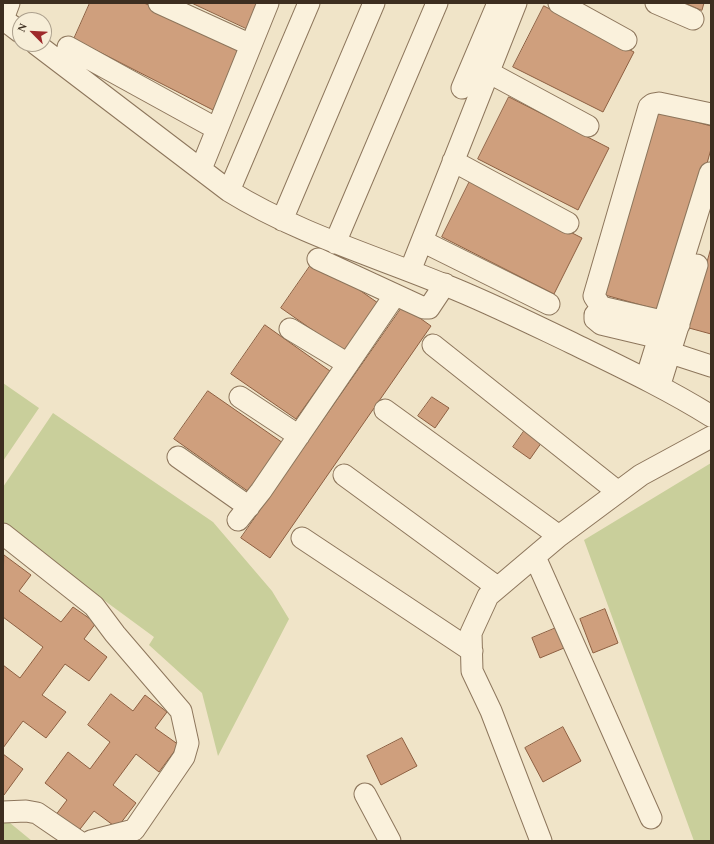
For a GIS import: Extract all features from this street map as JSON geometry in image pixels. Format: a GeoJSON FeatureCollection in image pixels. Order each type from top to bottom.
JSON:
{"type":"FeatureCollection","features":[{"type":"Feature","properties":{"kind":"street"},"geometry":{"type":"LineString","coordinates":[[9,3],[3,19],[12,26]]}},
{"type":"Feature","properties":{"kind":"street"},"geometry":{"type":"LineString","coordinates":[[158,3],[251,45]]}},
{"type":"Feature","properties":{"kind":"street"},"geometry":{"type":"LineString","coordinates":[[201,169],[268,3]]}},
{"type":"Feature","properties":{"kind":"street"},"geometry":{"type":"LineString","coordinates":[[229,191],[308,3]]}},
{"type":"Feature","properties":{"kind":"street"},"geometry":{"type":"LineString","coordinates":[[282,220],[374,3]]}},
{"type":"Feature","properties":{"kind":"street"},"geometry":{"type":"LineString","coordinates":[[335,243],[437,3]]}},
{"type":"Feature","properties":{"kind":"street"},"geometry":{"type":"LineString","coordinates":[[462,88],[498,3]]}},
{"type":"Feature","properties":{"kind":"street"},"geometry":{"type":"LineString","coordinates":[[410,271],[516,3]]}},
{"type":"Feature","properties":{"kind":"street"},"geometry":{"type":"LineString","coordinates":[[559,3],[626,40]]}},
{"type":"Feature","properties":{"kind":"street"},"geometry":{"type":"LineString","coordinates":[[656,3],[693,19]]}},
{"type":"Feature","properties":{"kind":"street"},"geometry":{"type":"LineString","coordinates":[[68,47],[217,129]]}},
{"type":"Feature","properties":{"kind":"street"},"geometry":{"type":"LineString","coordinates":[[47,52],[229,191],[282,220],[335,243],[445,284],[496,307],[653,382],[711,416]]}},
{"type":"Feature","properties":{"kind":"street"},"geometry":{"type":"LineString","coordinates":[[488,72],[588,126]]}},
{"type":"Feature","properties":{"kind":"street"},"geometry":{"type":"LineString","coordinates":[[711,114],[659,103],[652,104],[649,107],[594,296],[601,307],[669,334],[711,366]]}},
{"type":"Feature","properties":{"kind":"street"},"geometry":{"type":"LineString","coordinates":[[453,161],[568,223]]}},
{"type":"Feature","properties":{"kind":"street"},"geometry":{"type":"LineString","coordinates":[[669,334],[710,173],[711,174]]}},
{"type":"Feature","properties":{"kind":"street"},"geometry":{"type":"LineString","coordinates":[[653,382],[711,217]]}},
{"type":"Feature","properties":{"kind":"street"},"geometry":{"type":"LineString","coordinates":[[422,241],[548,304]]}},
{"type":"Feature","properties":{"kind":"street"},"geometry":{"type":"LineString","coordinates":[[318,259],[426,308],[428,308],[445,284]]}},
{"type":"Feature","properties":{"kind":"street"},"geometry":{"type":"LineString","coordinates":[[178,456],[244,514],[395,295]]}},
{"type":"Feature","properties":{"kind":"street"},"geometry":{"type":"LineString","coordinates":[[595,315],[595,319],[601,324],[669,334]]}},
{"type":"Feature","properties":{"kind":"street"},"geometry":{"type":"LineString","coordinates":[[290,329],[348,364]]}},
{"type":"Feature","properties":{"kind":"street"},"geometry":{"type":"LineString","coordinates":[[433,345],[618,492]]}},
{"type":"Feature","properties":{"kind":"street"},"geometry":{"type":"LineString","coordinates":[[240,396],[299,436]]}},
{"type":"Feature","properties":{"kind":"street"},"geometry":{"type":"LineString","coordinates":[[385,410],[558,536]]}},
{"type":"Feature","properties":{"kind":"street"},"geometry":{"type":"LineString","coordinates":[[541,841],[491,711],[472,671],[471,633],[488,596],[558,536],[642,475],[711,437]]}},
{"type":"Feature","properties":{"kind":"street"},"geometry":{"type":"LineString","coordinates":[[344,475],[498,587]]}},
{"type":"Feature","properties":{"kind":"street"},"geometry":{"type":"LineString","coordinates":[[3,534],[94,606],[115,634],[181,711],[188,743],[184,757],[134,830],[91,841]]}},
{"type":"Feature","properties":{"kind":"street"},"geometry":{"type":"LineString","coordinates":[[302,538],[472,650]]}},
{"type":"Feature","properties":{"kind":"street"},"geometry":{"type":"LineString","coordinates":[[535,557],[651,818]]}},
{"type":"Feature","properties":{"kind":"street"},"geometry":{"type":"LineString","coordinates":[[365,794],[390,841]]}},
{"type":"Feature","properties":{"kind":"street"},"geometry":{"type":"LineString","coordinates":[[3,812],[26,811],[37,813],[78,841]]}},
{"type":"Feature","properties":{"kind":"green space"},"geometry":{"type":"Polygon","coordinates":[[[3,383],[39,408],[3,461],[3,383]]]}},
{"type":"Feature","properties":{"kind":"green space"},"geometry":{"type":"Polygon","coordinates":[[[53,413],[213,522],[272,591],[289,619],[218,756],[202,693],[149,645],[154,637],[3,526],[3,487],[53,413]]]}},
{"type":"Feature","properties":{"kind":"green space"},"geometry":{"type":"Polygon","coordinates":[[[711,463],[711,841],[694,841],[584,540],[711,463]]]}},
{"type":"Feature","properties":{"kind":"green space"},"geometry":{"type":"Polygon","coordinates":[[[4,818],[32,841],[3,841],[4,818]]]}},
{"type":"Feature","properties":{"kind":"building"},"geometry":{"type":"Polygon","coordinates":[[[90,3],[144,3],[242,47],[213,110],[74,39],[90,3]]]}},
{"type":"Feature","properties":{"kind":"building"},"geometry":{"type":"Polygon","coordinates":[[[192,3],[260,3],[248,29],[192,3]]]}},
{"type":"Feature","properties":{"kind":"building"},"geometry":{"type":"Polygon","coordinates":[[[685,3],[704,3],[702,10],[685,3]]]}},
{"type":"Feature","properties":{"kind":"building"},"geometry":{"type":"Polygon","coordinates":[[[544,6],[634,52],[603,112],[513,67],[544,6]]]}},
{"type":"Feature","properties":{"kind":"building"},"geometry":{"type":"Polygon","coordinates":[[[509,97],[609,148],[578,210],[478,159],[509,97]]]}},
{"type":"Feature","properties":{"kind":"building"},"geometry":{"type":"Polygon","coordinates":[[[656,111],[711,126],[711,149],[666,312],[605,295],[656,111]]]}},
{"type":"Feature","properties":{"kind":"building"},"geometry":{"type":"Polygon","coordinates":[[[470,181],[582,238],[554,294],[442,237],[470,181]]]}},
{"type":"Feature","properties":{"kind":"building"},"geometry":{"type":"Polygon","coordinates":[[[711,248],[711,334],[689,328],[711,248]]]}},
{"type":"Feature","properties":{"kind":"building"},"geometry":{"type":"Polygon","coordinates":[[[315,259],[378,303],[344,352],[281,308],[315,259]]]}},
{"type":"Feature","properties":{"kind":"building"},"geometry":{"type":"Polygon","coordinates":[[[403,306],[431,326],[270,558],[241,538],[403,306]]]}},
{"type":"Feature","properties":{"kind":"building"},"geometry":{"type":"Polygon","coordinates":[[[265,325],[330,371],[296,419],[231,374],[265,325]]]}},
{"type":"Feature","properties":{"kind":"building"},"geometry":{"type":"Polygon","coordinates":[[[208,391],[283,443],[249,492],[174,439],[208,391]]]}},
{"type":"Feature","properties":{"kind":"building"},"geometry":{"type":"Polygon","coordinates":[[[432,397],[449,408],[435,428],[418,416],[432,397]]]}},
{"type":"Feature","properties":{"kind":"building"},"geometry":{"type":"Polygon","coordinates":[[[527,427],[544,439],[530,459],[513,447],[527,427]]]}},
{"type":"Feature","properties":{"kind":"building"},"geometry":{"type":"Polygon","coordinates":[[[4,555],[31,575],[19,591],[61,622],[73,607],[96,623],[84,639],[107,657],[89,681],[65,664],[42,695],[66,712],[46,738],[23,721],[3,748],[3,665],[20,678],[43,647],[3,617],[4,555]]]}},
{"type":"Feature","properties":{"kind":"building"},"geometry":{"type":"Polygon","coordinates":[[[605,609],[618,643],[593,653],[580,619],[605,609]]]}},
{"type":"Feature","properties":{"kind":"building"},"geometry":{"type":"Polygon","coordinates":[[[556,628],[564,648],[540,658],[532,638],[556,628]]]}},
{"type":"Feature","properties":{"kind":"building"},"geometry":{"type":"Polygon","coordinates":[[[111,694],[133,711],[145,695],[167,712],[155,728],[179,745],[159,772],[136,754],[113,785],[136,803],[117,828],[94,811],[77,833],[55,816],[67,800],[45,783],[68,752],[90,769],[110,742],[88,725],[111,694]]]}},
{"type":"Feature","properties":{"kind":"building"},"geometry":{"type":"Polygon","coordinates":[[[563,727],[581,761],[543,782],[525,748],[563,727]]]}},
{"type":"Feature","properties":{"kind":"building"},"geometry":{"type":"Polygon","coordinates":[[[402,738],[417,766],[381,785],[367,756],[402,738]]]}},
{"type":"Feature","properties":{"kind":"building"},"geometry":{"type":"Polygon","coordinates":[[[3,754],[23,769],[4,795],[3,794],[3,754]]]}}]}
